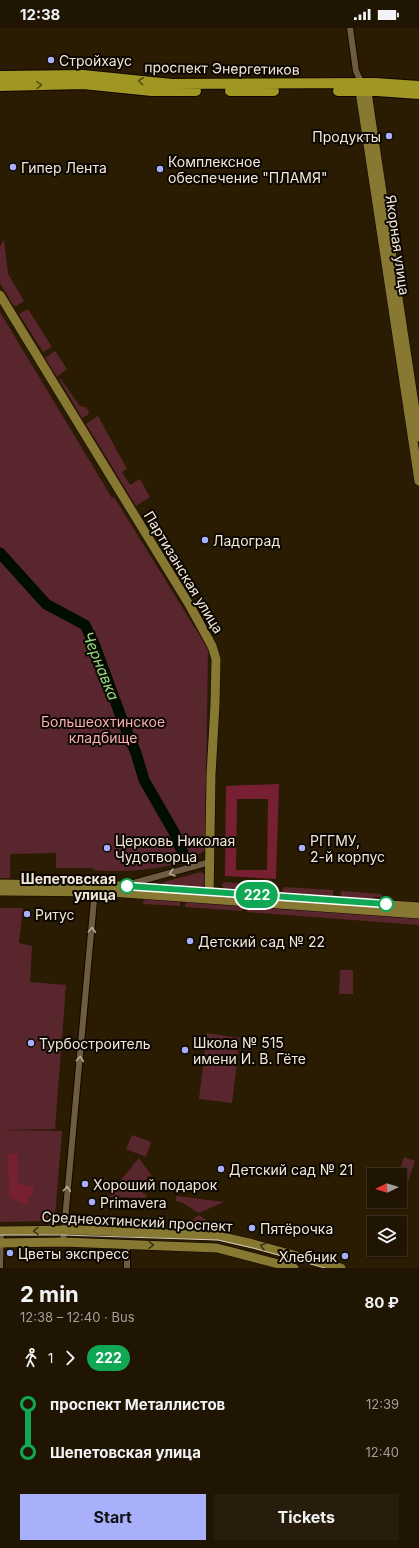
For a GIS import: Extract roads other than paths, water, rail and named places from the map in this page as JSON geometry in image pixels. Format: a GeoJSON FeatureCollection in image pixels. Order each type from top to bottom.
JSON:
{"type":"FeatureCollection","features":[{"type":"Feature","properties":{"kind":"main road","name":"проспект Энергетиков"},"geometry":{"type":"LineString","coordinates":[[0,76],[83,75],[172,84],[363,88],[419,94]]}},
{"type":"Feature","properties":{"kind":"main road","name":"проспект Энергетиков"},"geometry":{"type":"LineString","coordinates":[[0,86],[83,84],[152,91],[419,86]]}},
{"type":"Feature","properties":{"kind":"street","name":"Якорная улица"},"geometry":{"type":"LineString","coordinates":[[350,28],[356,71],[363,88],[419,437]]}},
{"type":"Feature","properties":{"kind":"street","name":"Якорная улица"},"geometry":{"type":"LineString","coordinates":[[363,88],[419,481]]}},
{"type":"Feature","properties":{"kind":"street","name":"Партизанская улица"},"geometry":{"type":"LineString","coordinates":[[0,295],[190,606],[212,646],[216,659],[216,669],[211,775],[209,895]]}},
{"type":"Feature","properties":{"kind":"street"},"geometry":{"type":"LineString","coordinates":[[0,891],[123,886],[210,862]]}},
{"type":"Feature","properties":{"kind":"street"},"geometry":{"type":"LineString","coordinates":[[0,884],[419,906]]}},
{"type":"Feature","properties":{"kind":"street"},"geometry":{"type":"LineString","coordinates":[[123,886],[419,914]]}},
{"type":"Feature","properties":{"kind":"street"},"geometry":{"type":"LineString","coordinates":[[63,1242],[95,888]]}},
{"type":"Feature","properties":{"kind":"street","name":"Среднеохтинский проспект"},"geometry":{"type":"LineString","coordinates":[[0,1231],[64,1230],[218,1236],[248,1242],[341,1268]]}},
{"type":"Feature","properties":{"kind":"street"},"geometry":{"type":"LineString","coordinates":[[0,1231],[0,1268]]}},
{"type":"Feature","properties":{"kind":"street","name":"Среднеохтинский проспект"},"geometry":{"type":"LineString","coordinates":[[0,1243],[63,1242],[217,1248],[294,1268]]}},
{"type":"Feature","properties":{"kind":"street"},"geometry":{"type":"LineString","coordinates":[[127,1268],[128,1244]]}},
{"type":"Feature","properties":{"kind":"waterway","name":"Чернавка"},"geometry":{"type":"LineString","coordinates":[[0,553],[46,604],[85,625],[95,646],[136,753],[144,780],[174,832],[183,852]]}},
{"type":"Feature","properties":{"kind":"tram line"},"geometry":{"type":"LineString","coordinates":[[0,1235],[63,1235],[218,1240],[325,1268]]}},
{"type":"Feature","properties":{"kind":"place","name":"Стройхаус"},"geometry":{"type":"Point","coordinates":[51,60]}},
{"type":"Feature","properties":{"kind":"place","name":"Продукты"},"geometry":{"type":"Point","coordinates":[389,136]}},
{"type":"Feature","properties":{"kind":"place","name":"Гипер Лента"},"geometry":{"type":"Point","coordinates":[13,167]}},
{"type":"Feature","properties":{"kind":"place","name":"Комплексное обеспечение \"ПЛАМЯ\""},"geometry":{"type":"Point","coordinates":[160,169]}},
{"type":"Feature","properties":{"kind":"place","name":"Ладоград"},"geometry":{"type":"Point","coordinates":[205,540]}},
{"type":"Feature","properties":{"kind":"place","name":"Церковь Николая Чудотворца"},"geometry":{"type":"Point","coordinates":[107,848]}},
{"type":"Feature","properties":{"kind":"place","name":"РГГМУ, 2-й корпус"},"geometry":{"type":"Point","coordinates":[302,848]}},
{"type":"Feature","properties":{"kind":"place","name":"Шепетовская улица"},"geometry":{"type":"Point","coordinates":[127,886]}},
{"type":"Feature","properties":{"kind":"place","name":"Ритус"},"geometry":{"type":"Point","coordinates":[27,914]}},
{"type":"Feature","properties":{"kind":"place","name":"Детский сад № 22"},"geometry":{"type":"Point","coordinates":[190,941]}},
{"type":"Feature","properties":{"kind":"place","name":"Турбостроитель"},"geometry":{"type":"Point","coordinates":[31,1043]}},
{"type":"Feature","properties":{"kind":"place","name":"Школа № 515 имени И. В. Гёте"},"geometry":{"type":"Point","coordinates":[185,1050]}},
{"type":"Feature","properties":{"kind":"place","name":"Детский сад № 21"},"geometry":{"type":"Point","coordinates":[221,1169]}},
{"type":"Feature","properties":{"kind":"place","name":"Хороший подарок"},"geometry":{"type":"Point","coordinates":[85,1184]}},
{"type":"Feature","properties":{"kind":"place","name":"Primavera"},"geometry":{"type":"Point","coordinates":[92,1202]}},
{"type":"Feature","properties":{"kind":"place","name":"Пятёрочка"},"geometry":{"type":"Point","coordinates":[252,1228]}},
{"type":"Feature","properties":{"kind":"place","name":"Цветы экспресс"},"geometry":{"type":"Point","coordinates":[10,1253]}},
{"type":"Feature","properties":{"kind":"place","name":"Хлебник"},"geometry":{"type":"Point","coordinates":[345,1256]}},
{"type":"Feature","properties":{"kind":"park label","name":"Большеохтинское кладбище"},"geometry":{"type":"Point","coordinates":[103,730]}}]}
